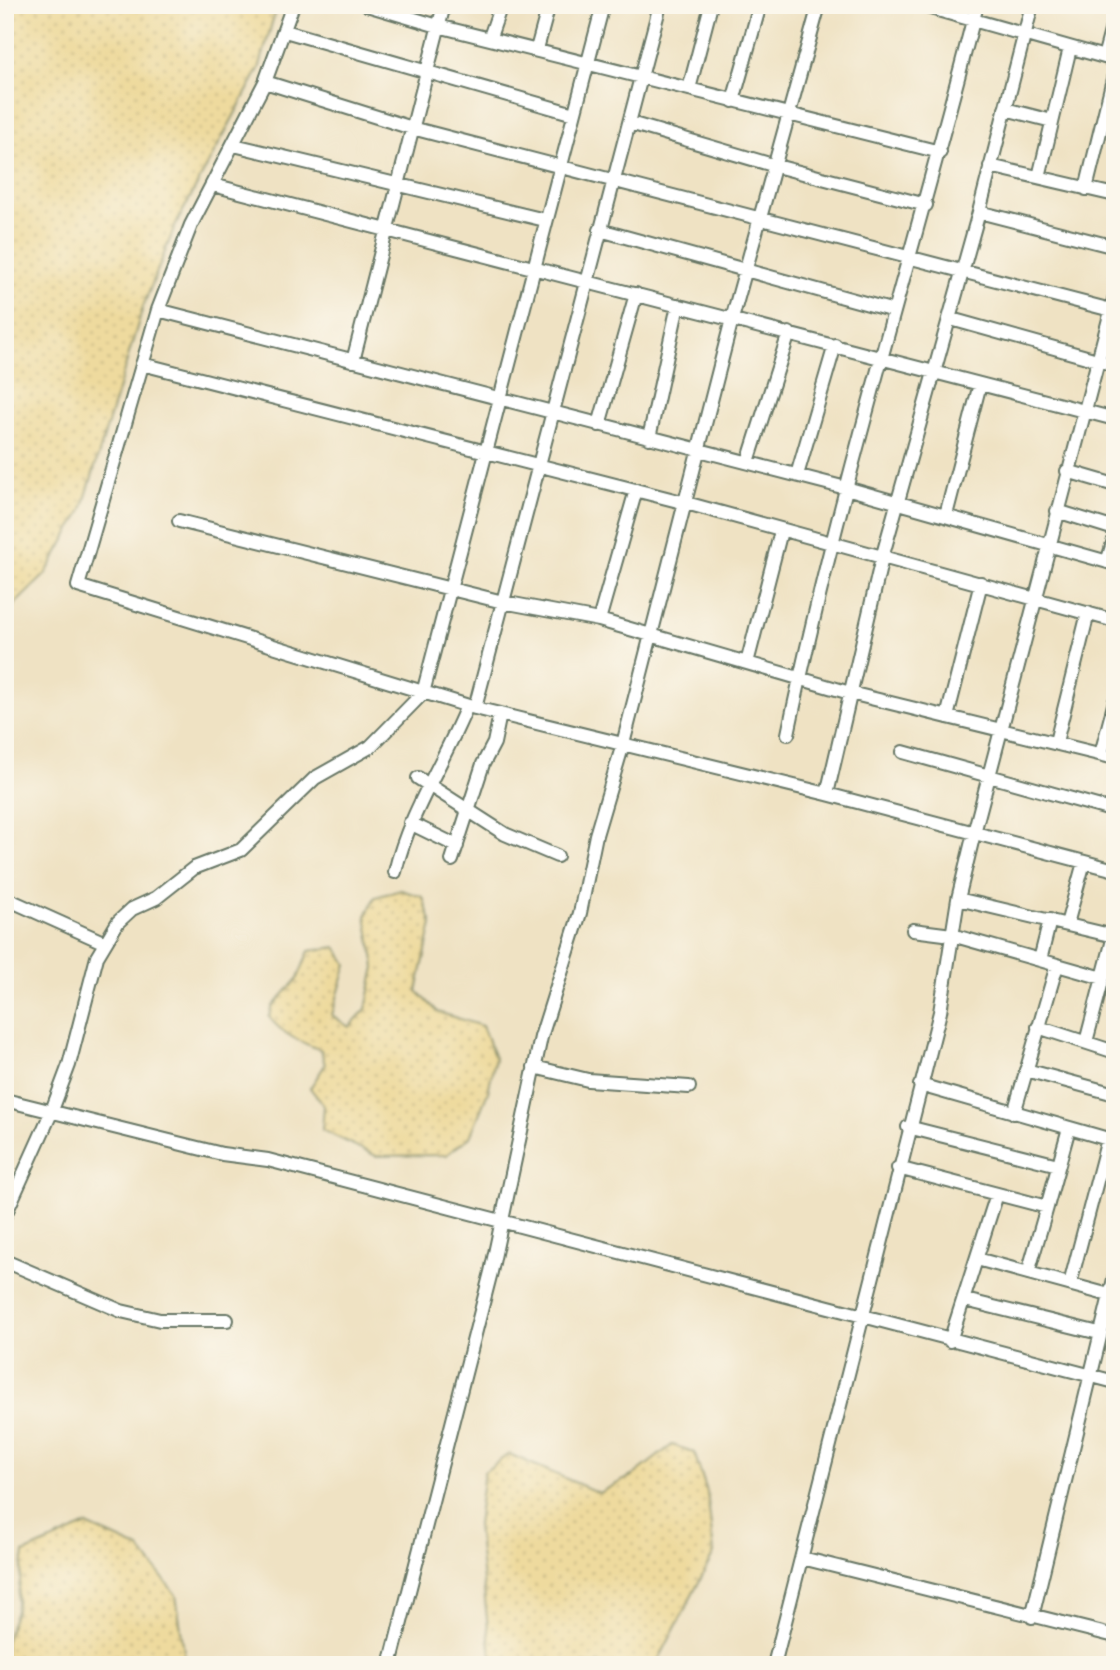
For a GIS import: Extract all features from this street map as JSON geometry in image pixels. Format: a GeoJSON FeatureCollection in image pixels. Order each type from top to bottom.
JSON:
{"type":"FeatureCollection","features":[{"type":"Feature","properties":{"kind":"street"},"geometry":{"type":"LineString","coordinates":[[293,5],[265,82],[191,225],[158,310],[78,586],[471,707],[827,794],[1115,870]]}},
{"type":"Feature","properties":{"kind":"street"},"geometry":{"type":"LineString","coordinates":[[367,5],[394,9],[438,26],[940,152]]}},
{"type":"Feature","properties":{"kind":"street"},"geometry":{"type":"LineString","coordinates":[[353,361],[444,5]]}},
{"type":"Feature","properties":{"kind":"street"},"geometry":{"type":"LineString","coordinates":[[490,37],[501,5]]}},
{"type":"Feature","properties":{"kind":"street"},"geometry":{"type":"LineString","coordinates":[[537,49],[549,5]]}},
{"type":"Feature","properties":{"kind":"street"},"geometry":{"type":"LineString","coordinates":[[5,1214],[19,1191],[69,1065],[103,942],[118,922],[132,909],[156,898],[181,875],[241,850],[315,778],[370,747],[423,693],[603,5]]}},
{"type":"Feature","properties":{"kind":"street"},"geometry":{"type":"LineString","coordinates":[[396,872],[410,823],[471,707],[503,602],[660,5]]}},
{"type":"Feature","properties":{"kind":"street"},"geometry":{"type":"LineString","coordinates":[[689,89],[711,5]]}},
{"type":"Feature","properties":{"kind":"street"},"geometry":{"type":"LineString","coordinates":[[733,101],[760,5]]}},
{"type":"Feature","properties":{"kind":"street"},"geometry":{"type":"LineString","coordinates":[[390,1665],[491,1272],[534,1068],[580,913],[596,835],[623,744],[697,450],[819,5]]}},
{"type":"Feature","properties":{"kind":"street"},"geometry":{"type":"LineString","coordinates":[[920,5],[1110,58],[1115,16]]}},
{"type":"Feature","properties":{"kind":"street"},"geometry":{"type":"LineString","coordinates":[[788,734],[830,545],[909,256],[926,205],[977,5]]}},
{"type":"Feature","properties":{"kind":"street"},"geometry":{"type":"LineString","coordinates":[[827,794],[882,558],[965,270],[1032,5]]}},
{"type":"Feature","properties":{"kind":"street"},"geometry":{"type":"LineString","coordinates":[[285,31],[574,114]]}},
{"type":"Feature","properties":{"kind":"street"},"geometry":{"type":"LineString","coordinates":[[1039,177],[1070,48]]}},
{"type":"Feature","properties":{"kind":"street"},"geometry":{"type":"LineString","coordinates":[[1086,188],[1115,71]]}},
{"type":"Feature","properties":{"kind":"street"},"geometry":{"type":"LineString","coordinates":[[265,82],[412,128],[965,270],[1113,311]]}},
{"type":"Feature","properties":{"kind":"street"},"geometry":{"type":"LineString","coordinates":[[1005,109],[1052,121]]}},
{"type":"Feature","properties":{"kind":"street"},"geometry":{"type":"LineString","coordinates":[[630,123],[776,166],[926,205]]}},
{"type":"Feature","properties":{"kind":"street"},"geometry":{"type":"LineString","coordinates":[[234,145],[545,220]]}},
{"type":"Feature","properties":{"kind":"street"},"geometry":{"type":"LineString","coordinates":[[990,166],[1115,195]]}},
{"type":"Feature","properties":{"kind":"street"},"geometry":{"type":"LineString","coordinates":[[213,185],[1115,419]]}},
{"type":"Feature","properties":{"kind":"street"},"geometry":{"type":"LineString","coordinates":[[979,212],[1115,247]]}},
{"type":"Feature","properties":{"kind":"street"},"geometry":{"type":"LineString","coordinates":[[600,230],[894,311]]}},
{"type":"Feature","properties":{"kind":"street"},"geometry":{"type":"LineString","coordinates":[[599,425],[636,294]]}},
{"type":"Feature","properties":{"kind":"street"},"geometry":{"type":"LineString","coordinates":[[774,1665],[908,1126],[940,1012],[958,899],[974,833],[1047,546],[1115,296]]}},
{"type":"Feature","properties":{"kind":"street"},"geometry":{"type":"LineString","coordinates":[[649,438],[678,305]]}},
{"type":"Feature","properties":{"kind":"street"},"geometry":{"type":"LineString","coordinates":[[158,310],[846,488],[1111,563],[1115,537]]}},
{"type":"Feature","properties":{"kind":"street"},"geometry":{"type":"LineString","coordinates":[[951,319],[1115,365]]}},
{"type":"Feature","properties":{"kind":"street"},"geometry":{"type":"LineString","coordinates":[[748,462],[789,333]]}},
{"type":"Feature","properties":{"kind":"street"},"geometry":{"type":"LineString","coordinates":[[797,475],[835,345]]}},
{"type":"Feature","properties":{"kind":"street"},"geometry":{"type":"LineString","coordinates":[[142,364],[636,490],[1115,621]]}},
{"type":"Feature","properties":{"kind":"street"},"geometry":{"type":"LineString","coordinates":[[946,515],[980,384]]}},
{"type":"Feature","properties":{"kind":"street"},"geometry":{"type":"LineString","coordinates":[[1067,471],[1115,485]]}},
{"type":"Feature","properties":{"kind":"street"},"geometry":{"type":"LineString","coordinates":[[599,621],[636,490]]}},
{"type":"Feature","properties":{"kind":"street"},"geometry":{"type":"LineString","coordinates":[[1057,511],[1115,528]]}},
{"type":"Feature","properties":{"kind":"street"},"geometry":{"type":"LineString","coordinates":[[179,522],[451,590],[599,621],[850,693],[1115,758]]}},
{"type":"Feature","properties":{"kind":"street"},"geometry":{"type":"LineString","coordinates":[[747,663],[781,531]]}},
{"type":"Feature","properties":{"kind":"street"},"geometry":{"type":"LineString","coordinates":[[947,717],[981,583]]}},
{"type":"Feature","properties":{"kind":"street"},"geometry":{"type":"LineString","coordinates":[[1056,742],[1088,613]]}},
{"type":"Feature","properties":{"kind":"street"},"geometry":{"type":"LineString","coordinates":[[1101,754],[1115,701]]}},
{"type":"Feature","properties":{"kind":"street"},"geometry":{"type":"LineString","coordinates":[[452,860],[470,813],[500,714]]}},
{"type":"Feature","properties":{"kind":"street"},"geometry":{"type":"LineString","coordinates":[[903,752],[1115,811]]}},
{"type":"Feature","properties":{"kind":"street"},"geometry":{"type":"LineString","coordinates":[[418,778],[455,799],[470,813],[505,834],[557,856]]}},
{"type":"Feature","properties":{"kind":"street"},"geometry":{"type":"LineString","coordinates":[[410,823],[457,846]]}},
{"type":"Feature","properties":{"kind":"street"},"geometry":{"type":"LineString","coordinates":[[1067,924],[1084,862]]}},
{"type":"Feature","properties":{"kind":"street"},"geometry":{"type":"LineString","coordinates":[[5,898],[103,942]]}},
{"type":"Feature","properties":{"kind":"street"},"geometry":{"type":"LineString","coordinates":[[958,899],[1114,934],[1086,1042]]}},
{"type":"Feature","properties":{"kind":"street"},"geometry":{"type":"LineString","coordinates":[[1040,960],[1050,920]]}},
{"type":"Feature","properties":{"kind":"street"},"geometry":{"type":"LineString","coordinates":[[913,930],[952,935],[1103,978]]}},
{"type":"Feature","properties":{"kind":"street"},"geometry":{"type":"LineString","coordinates":[[1013,1113],[1057,965]]}},
{"type":"Feature","properties":{"kind":"street"},"geometry":{"type":"LineString","coordinates":[[1038,1027],[1115,1052]]}},
{"type":"Feature","properties":{"kind":"street"},"geometry":{"type":"LineString","coordinates":[[534,1068],[589,1080],[689,1087]]}},
{"type":"Feature","properties":{"kind":"street"},"geometry":{"type":"LineString","coordinates":[[1026,1070],[1115,1094]]}},
{"type":"Feature","properties":{"kind":"street"},"geometry":{"type":"LineString","coordinates":[[920,1086],[1111,1140],[1070,1284]]}},
{"type":"Feature","properties":{"kind":"street"},"geometry":{"type":"LineString","coordinates":[[5,1100],[222,1154],[268,1160],[500,1223],[862,1315],[950,1341],[1115,1382]]}},
{"type":"Feature","properties":{"kind":"street"},"geometry":{"type":"LineString","coordinates":[[908,1126],[1058,1165]]}},
{"type":"Feature","properties":{"kind":"street"},"geometry":{"type":"LineString","coordinates":[[1028,1273],[1069,1128]]}},
{"type":"Feature","properties":{"kind":"street"},"geometry":{"type":"LineString","coordinates":[[898,1168],[1047,1208]]}},
{"type":"Feature","properties":{"kind":"street"},"geometry":{"type":"LineString","coordinates":[[950,1341],[997,1194]]}},
{"type":"Feature","properties":{"kind":"street"},"geometry":{"type":"LineString","coordinates":[[977,1259],[1109,1295]]}},
{"type":"Feature","properties":{"kind":"street"},"geometry":{"type":"LineString","coordinates":[[5,1261],[121,1311],[160,1320],[227,1320]]}},
{"type":"Feature","properties":{"kind":"street"},"geometry":{"type":"LineString","coordinates":[[1032,1618],[1115,1275]]}},
{"type":"Feature","properties":{"kind":"street"},"geometry":{"type":"LineString","coordinates":[[965,1300],[1099,1333]]}},
{"type":"Feature","properties":{"kind":"street"},"geometry":{"type":"LineString","coordinates":[[802,1558],[1032,1618],[1115,1636]]}},
{"type":"Feature","properties":{"kind":"sand"},"geometry":{"type":"Polygon","coordinates":[[[5,5],[277,5],[259,69],[176,224],[143,307],[82,510],[45,575],[5,614],[5,5]]]}},
{"type":"Feature","properties":{"kind":"sand"},"geometry":{"type":"Polygon","coordinates":[[[401,890],[423,897],[432,924],[417,991],[438,1012],[482,1026],[495,1058],[488,1092],[470,1137],[446,1155],[376,1156],[322,1130],[324,1106],[310,1088],[325,1065],[321,1050],[292,1037],[269,1017],[273,1006],[298,978],[309,951],[336,947],[347,964],[332,1015],[349,1027],[366,1009],[375,967],[366,916],[375,897],[401,890]]]}},
{"type":"Feature","properties":{"kind":"sand"},"geometry":{"type":"Polygon","coordinates":[[[672,1445],[694,1452],[707,1492],[714,1553],[656,1665],[492,1665],[477,1525],[484,1472],[509,1454],[599,1493],[634,1475],[672,1445]]]}},
{"type":"Feature","properties":{"kind":"sand"},"geometry":{"type":"Polygon","coordinates":[[[87,1525],[140,1549],[176,1595],[186,1665],[5,1665],[5,1642],[16,1610],[24,1553],[87,1525]]]}}]}
